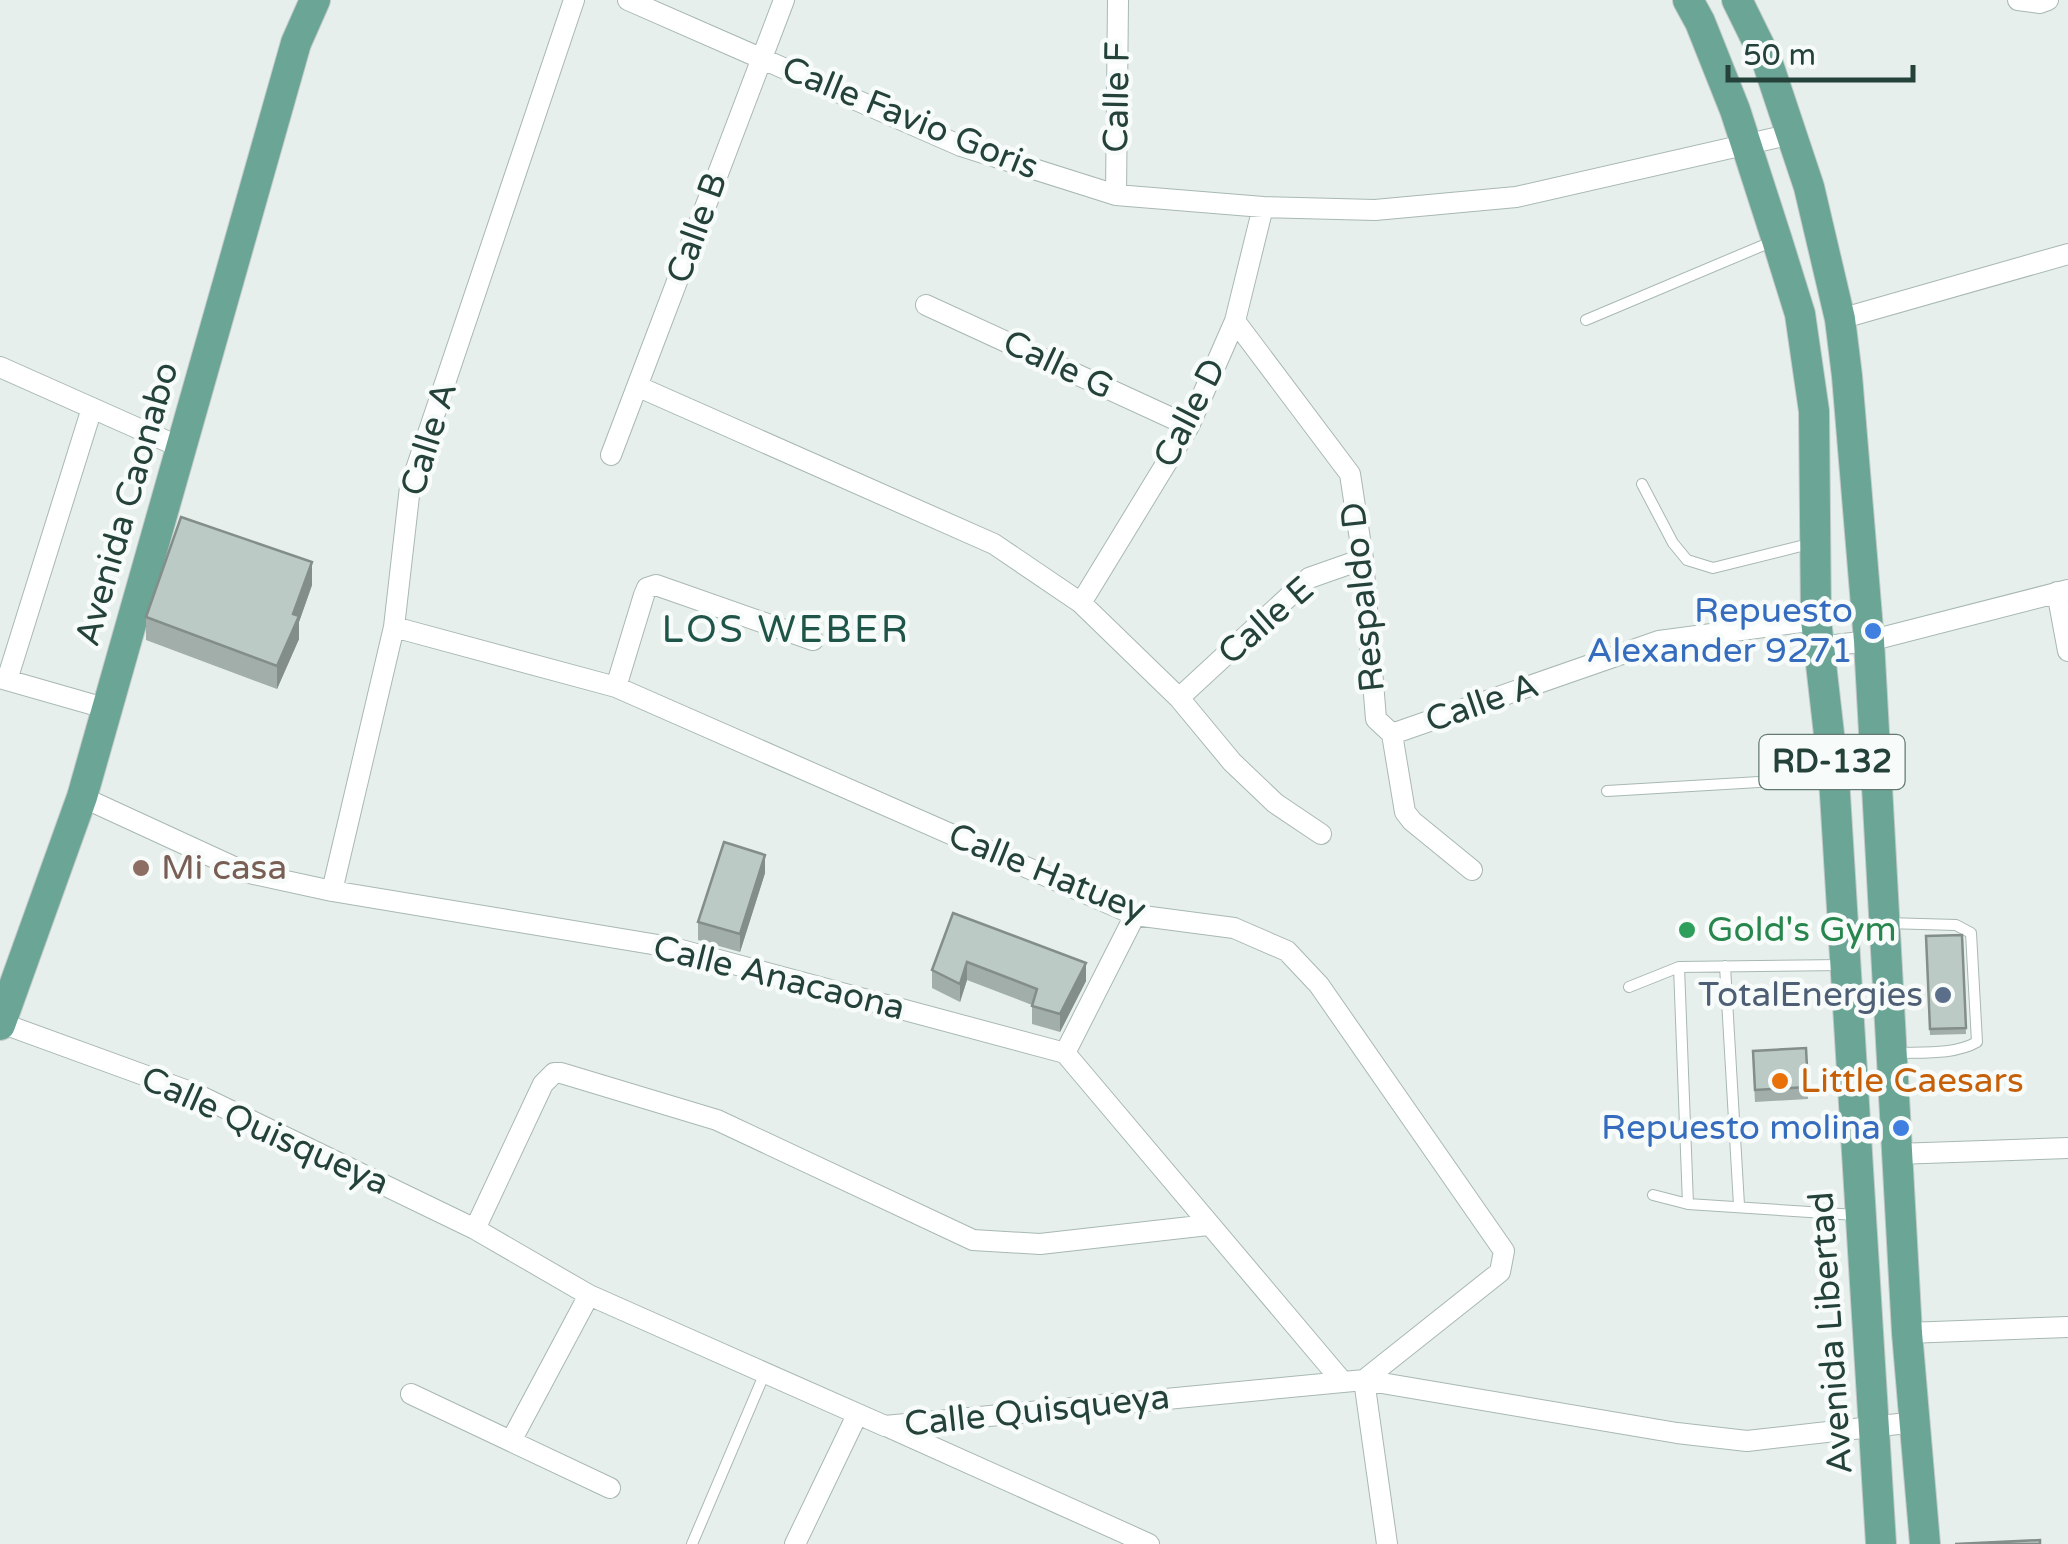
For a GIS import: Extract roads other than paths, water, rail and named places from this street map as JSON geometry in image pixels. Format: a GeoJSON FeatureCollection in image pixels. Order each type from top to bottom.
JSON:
{"type":"FeatureCollection","features":[{"type":"Feature","properties":{"kind":"main road","name":"Avenida Caonabo"},"geometry":{"type":"LineString","coordinates":[[0,1023],[82,797],[296,43],[315,0]]}},
{"type":"Feature","properties":{"kind":"main road","name":"Avenida Libertad"},"geometry":{"type":"LineString","coordinates":[[1688,0],[1746,143],[1800,314],[1814,411],[1817,634],[1834,778],[1882,1544]]}},
{"type":"Feature","properties":{"kind":"main road","name":"RD-132"},"geometry":{"type":"LineString","coordinates":[[1737,0],[1766,60],[1810,187],[1840,319],[1848,376],[1868,641],[1907,1333],[1925,1544]]}},
{"type":"Feature","properties":{"kind":"street","name":"Calle A"},"geometry":{"type":"LineString","coordinates":[[332,890],[394,627],[410,487],[574,0]]}},
{"type":"Feature","properties":{"kind":"street","name":"Calle Favio Goris"},"geometry":{"type":"LineString","coordinates":[[628,0],[960,146],[1116,195],[1264,208],[1375,210],[1516,197],[1792,134]]}},
{"type":"Feature","properties":{"kind":"street","name":"Calle B"},"geometry":{"type":"LineString","coordinates":[[610,455],[784,0]]}},
{"type":"Feature","properties":{"kind":"street","name":"Calle F"},"geometry":{"type":"LineString","coordinates":[[1116,195],[1118,0]]}},
{"type":"Feature","properties":{"kind":"street"},"geometry":{"type":"LineString","coordinates":[[2018,0],[2048,0]]}},
{"type":"Feature","properties":{"kind":"street","name":"Calle D"},"geometry":{"type":"LineString","coordinates":[[1081,602],[1189,426],[1235,321],[1264,208]]}},
{"type":"Feature","properties":{"kind":"street"},"geometry":{"type":"LineString","coordinates":[[1840,319],[2068,254]]}},
{"type":"Feature","properties":{"kind":"street","name":"Calle G"},"geometry":{"type":"LineString","coordinates":[[926,304],[1189,426]]}},
{"type":"Feature","properties":{"kind":"street","name":"Respaldo D"},"geometry":{"type":"LineString","coordinates":[[1235,321],[1350,474],[1363,558],[1376,719],[1388,731],[1405,812],[1472,870]]}},
{"type":"Feature","properties":{"kind":"street"},"geometry":{"type":"LineString","coordinates":[[0,367],[182,448]]}},
{"type":"Feature","properties":{"kind":"street"},"geometry":{"type":"LineString","coordinates":[[639,387],[994,544],[1081,602],[1179,698],[1232,762],[1275,803],[1321,834]]}},
{"type":"Feature","properties":{"kind":"street"},"geometry":{"type":"LineString","coordinates":[[92,408],[3,679],[108,709]]}},
{"type":"Feature","properties":{"kind":"street","name":"Calle E"},"geometry":{"type":"LineString","coordinates":[[1179,698],[1309,578],[1363,558]]}},
{"type":"Feature","properties":{"kind":"street"},"geometry":{"type":"LineString","coordinates":[[616,686],[647,588],[656,586],[813,640]]}},
{"type":"Feature","properties":{"kind":"street"},"geometry":{"type":"LineString","coordinates":[[2062,591],[2068,652]]}},
{"type":"Feature","properties":{"kind":"street","name":"Calle A"},"geometry":{"type":"LineString","coordinates":[[1388,731],[1659,641],[1817,634],[1868,641],[2062,591]]}},
{"type":"Feature","properties":{"kind":"street","name":"Calle Hatuey"},"geometry":{"type":"LineString","coordinates":[[394,627],[616,686],[1135,916],[1234,928],[1287,952],[1320,984],[1504,1251],[1500,1272],[1353,1380]]}},
{"type":"Feature","properties":{"kind":"street","name":"Calle Anacaona"},"geometry":{"type":"LineString","coordinates":[[82,797],[246,872],[670,947],[1065,1054]]}},
{"type":"Feature","properties":{"kind":"street"},"geometry":{"type":"LineString","coordinates":[[1135,916],[1065,1054],[1208,1225],[1353,1380],[1387,1544]]}},
{"type":"Feature","properties":{"kind":"street","name":"Calle Quisqueya"},"geometry":{"type":"LineString","coordinates":[[0,1023],[196,1094],[476,1229],[589,1296],[886,1426],[1353,1380],[1747,1441],[1916,1422]]}},
{"type":"Feature","properties":{"kind":"street"},"geometry":{"type":"LineString","coordinates":[[476,1229],[542,1084],[561,1073],[717,1120],[973,1240],[1040,1244],[1208,1225]]}},
{"type":"Feature","properties":{"kind":"street"},"geometry":{"type":"LineString","coordinates":[[1896,1154],[2068,1148]]}},
{"type":"Feature","properties":{"kind":"street"},"geometry":{"type":"LineString","coordinates":[[512,1442],[589,1296]]}},
{"type":"Feature","properties":{"kind":"street"},"geometry":{"type":"LineString","coordinates":[[1907,1333],[2068,1327]]}},
{"type":"Feature","properties":{"kind":"street"},"geometry":{"type":"LineString","coordinates":[[411,1394],[610,1488]]}},
{"type":"Feature","properties":{"kind":"street"},"geometry":{"type":"LineString","coordinates":[[795,1544],[857,1415]]}},
{"type":"Feature","properties":{"kind":"street"},"geometry":{"type":"LineString","coordinates":[[886,1426],[1149,1544]]}},
{"type":"Feature","properties":{"kind":"lane"},"geometry":{"type":"LineString","coordinates":[[1586,320],[1777,240]]}},
{"type":"Feature","properties":{"kind":"lane"},"geometry":{"type":"LineString","coordinates":[[1642,484],[1673,544],[1687,560],[1713,568],[1817,542]]}},
{"type":"Feature","properties":{"kind":"lane"},"geometry":{"type":"LineString","coordinates":[[1607,791],[1834,778]]}},
{"type":"Feature","properties":{"kind":"lane"},"geometry":{"type":"LineString","coordinates":[[1884,924],[1956,924],[1971,933],[1977,1042],[1968,1047],[1890,1053]]}},
{"type":"Feature","properties":{"kind":"lane"},"geometry":{"type":"LineString","coordinates":[[1630,987],[1680,966],[1844,965]]}},
{"type":"Feature","properties":{"kind":"lane"},"geometry":{"type":"LineString","coordinates":[[1680,966],[1688,1204]]}},
{"type":"Feature","properties":{"kind":"lane"},"geometry":{"type":"LineString","coordinates":[[1725,966],[1739,1205]]}},
{"type":"Feature","properties":{"kind":"lane"},"geometry":{"type":"LineString","coordinates":[[1653,1195],[1688,1204],[1861,1215]]}},
{"type":"Feature","properties":{"kind":"lane"},"geometry":{"type":"LineString","coordinates":[[692,1544],[764,1375]]}},
{"type":"Feature","properties":{"kind":"place","name":"Repuesto Alexander 9271"},"geometry":{"type":"Point","coordinates":[1873,631]}},
{"type":"Feature","properties":{"kind":"place","name":"Mi casa"},"geometry":{"type":"Point","coordinates":[141,868]}},
{"type":"Feature","properties":{"kind":"place","name":"Gold's Gym"},"geometry":{"type":"Point","coordinates":[1687,930]}},
{"type":"Feature","properties":{"kind":"place","name":"TotalEnergies"},"geometry":{"type":"Point","coordinates":[1943,995]}},
{"type":"Feature","properties":{"kind":"place","name":"Little Caesars"},"geometry":{"type":"Point","coordinates":[1780,1081]}},
{"type":"Feature","properties":{"kind":"place","name":"Repuesto molina"},"geometry":{"type":"Point","coordinates":[1901,1128]}},
{"type":"Feature","properties":{"kind":"district","name":"LOS WEBER"},"geometry":{"type":"Point","coordinates":[786,630]}}]}
